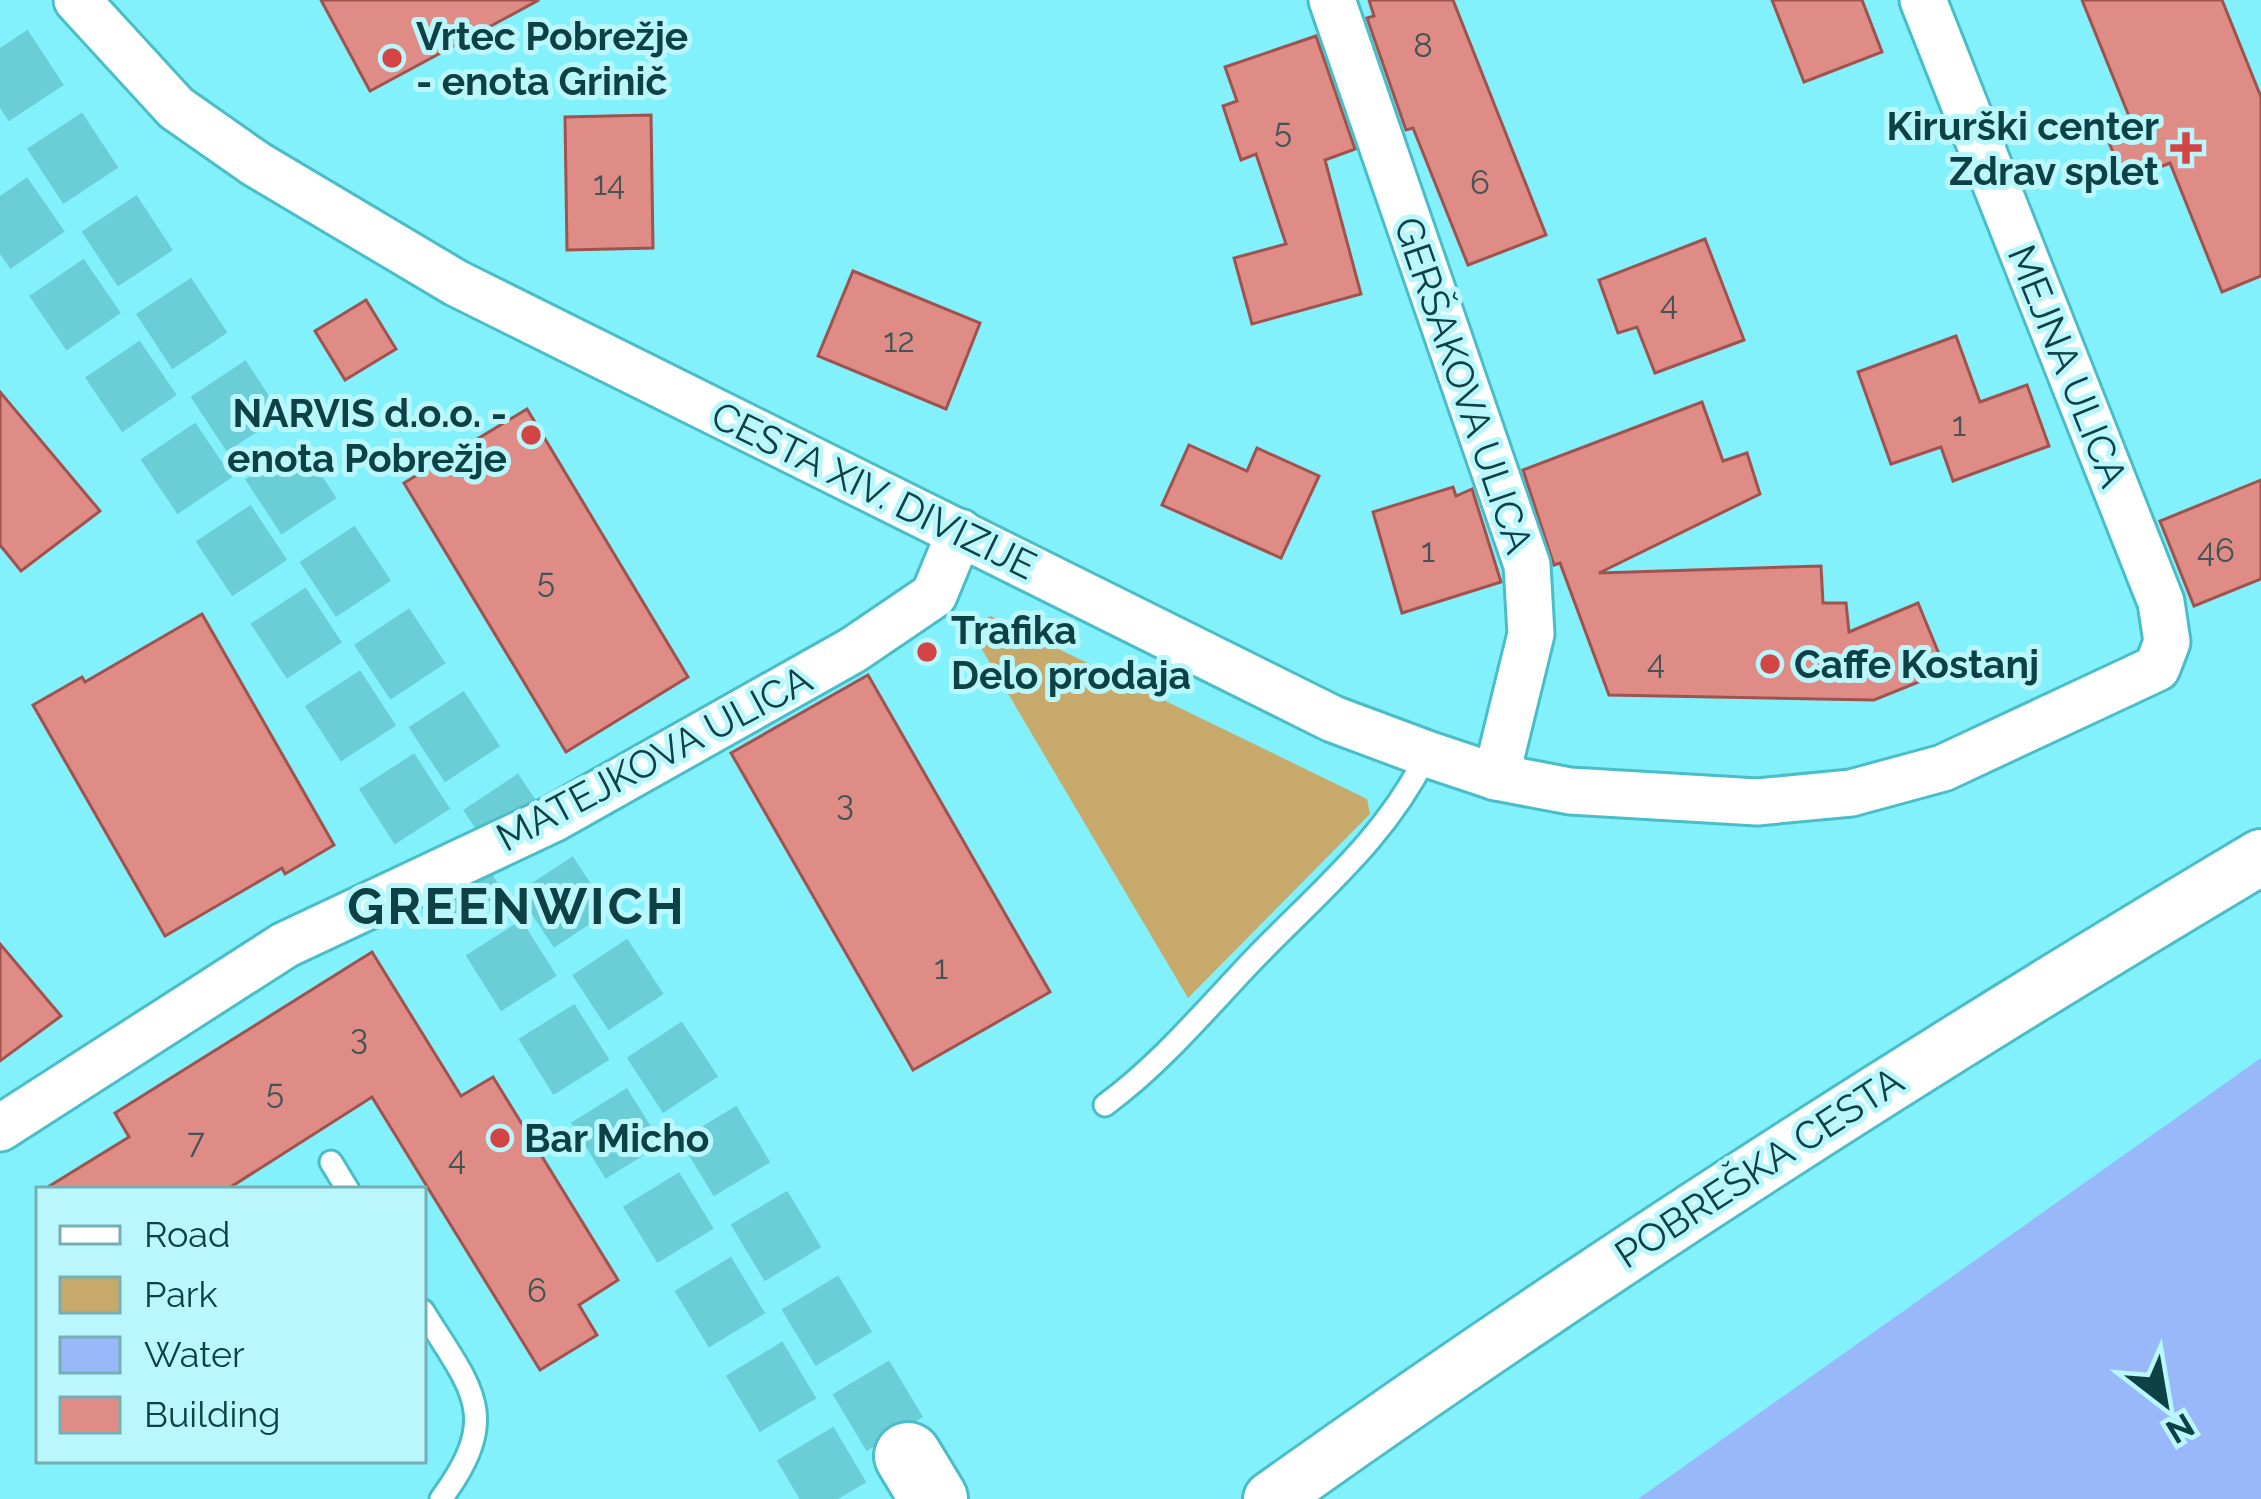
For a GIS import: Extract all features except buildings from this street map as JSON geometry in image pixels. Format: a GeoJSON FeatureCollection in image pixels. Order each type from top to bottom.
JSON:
{"type":"FeatureCollection","features":[{"type":"Feature","properties":{"kind":"street","name":"CESTA XIV. DIVIZIJE"},"geometry":{"type":"LineString","coordinates":[[77,0],[176,108],[275,175],[456,284],[1333,718],[1496,777],[1570,791],[1756,802],[1851,794],[1943,768],[2157,668]]}},
{"type":"Feature","properties":{"kind":"street","name":"GERŠAKOVA ULICA"},"geometry":{"type":"LineString","coordinates":[[1333,0],[1527,565],[1532,634],[1496,777]]}},
{"type":"Feature","properties":{"kind":"street","name":"MEJNA ULICA"},"geometry":{"type":"LineString","coordinates":[[1923,0],[2161,602],[2167,642],[2157,668]]}},
{"type":"Feature","properties":{"kind":"street","name":"MATEJKOVA ULICA"},"geometry":{"type":"LineString","coordinates":[[0,1128],[285,945],[553,819],[853,650],[934,595],[960,532]]}},
{"type":"Feature","properties":{"kind":"street","name":"POBREŠKA CESTA"},"geometry":{"type":"LineString","coordinates":[[1271,1499],[1536,1310],[1741,1177],[2261,857]]}},
{"type":"Feature","properties":{"kind":"lane"},"geometry":{"type":"LineString","coordinates":[[1105,1105],[1144,1076],[1340,874],[1402,806],[1426,754]]}},
{"type":"Feature","properties":{"kind":"lane"},"geometry":{"type":"LineString","coordinates":[[331,1162],[346,1187]]}},
{"type":"Feature","properties":{"kind":"lane"},"geometry":{"type":"LineString","coordinates":[[426,1316],[458,1369],[480,1425],[474,1447],[441,1499]]}},
{"type":"Feature","properties":{"kind":"green space"},"geometry":{"type":"Polygon","coordinates":[[[991,616],[1367,799],[1370,814],[1188,998],[968,626],[991,616]]]}},
{"type":"Feature","properties":{"kind":"water"},"geometry":{"type":"Polygon","coordinates":[[[2261,1058],[2261,1499],[1638,1499],[2261,1058]]]}},
{"type":"Feature","properties":{"kind":"tunnel"},"geometry":{"type":"LineString","coordinates":[[0,48],[698,1106],[908,1456]]}},
{"type":"Feature","properties":{"kind":"tunnel"},"geometry":{"type":"LineString","coordinates":[[0,196],[431,840],[638,1168],[838,1499]]}},
{"type":"Feature","properties":{"kind":"place","name":"Vrtec Pobrežje - enota Grinič"},"geometry":{"type":"Point","coordinates":[392,58]}},
{"type":"Feature","properties":{"kind":"place","name":"Kirurški center Zdrav splet"},"geometry":{"type":"Point","coordinates":[2186,148]}},
{"type":"Feature","properties":{"kind":"place","name":"NARVIS d.o.o. - enota Pobrežje"},"geometry":{"type":"Point","coordinates":[531,435]}},
{"type":"Feature","properties":{"kind":"place","name":"Trafika Delo prodaja"},"geometry":{"type":"Point","coordinates":[927,652]}},
{"type":"Feature","properties":{"kind":"place","name":"Caffe Kostanj"},"geometry":{"type":"Point","coordinates":[1770,664]}},
{"type":"Feature","properties":{"kind":"place","name":"Bar Micho"},"geometry":{"type":"Point","coordinates":[500,1138]}},
{"type":"Feature","properties":{"kind":"district","name":"GREENWICH"},"geometry":{"type":"Point","coordinates":[517,906]}}]}
